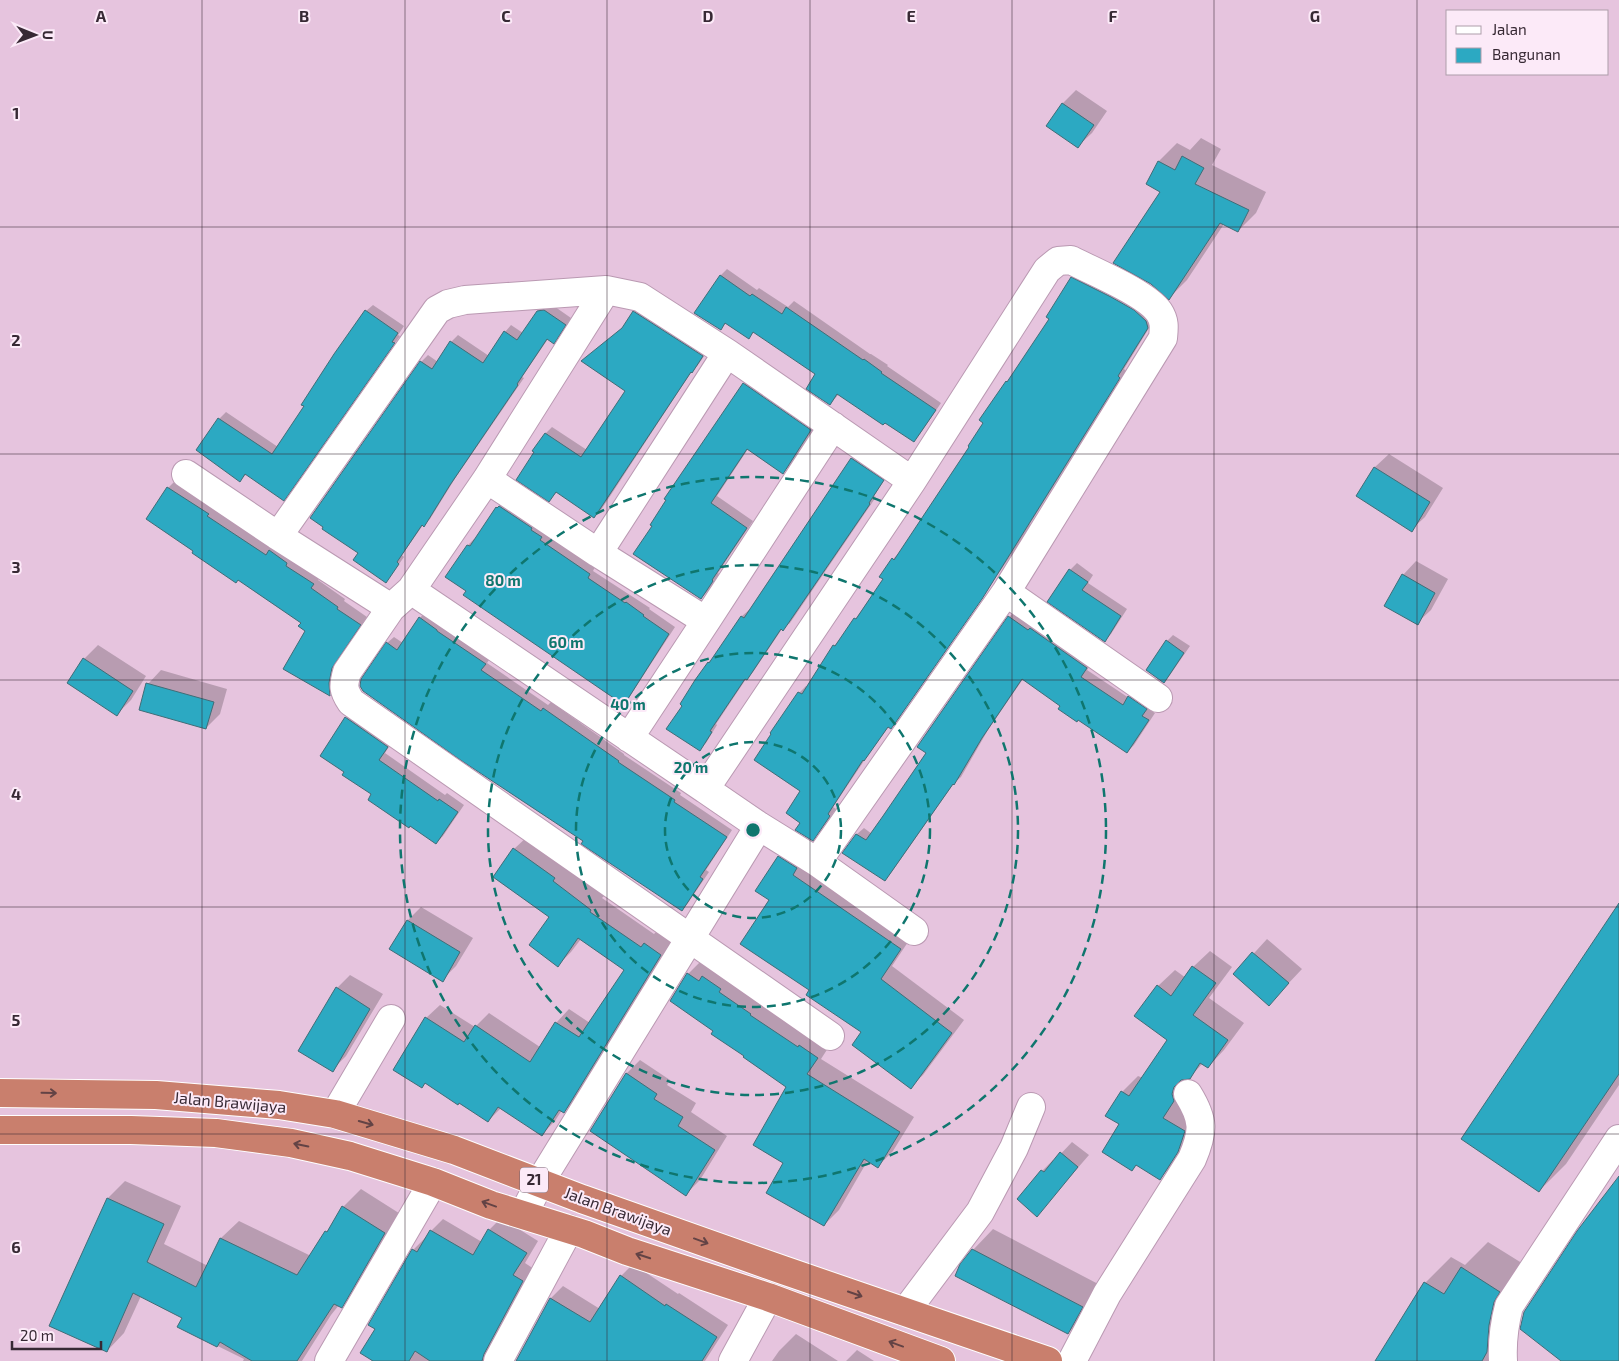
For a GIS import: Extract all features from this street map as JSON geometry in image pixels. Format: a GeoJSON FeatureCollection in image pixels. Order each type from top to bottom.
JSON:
{"type":"FeatureCollection","features":[{"type":"Feature","properties":{"kind":"highway","name":"Jalan Brawijaya"},"geometry":{"type":"LineString","coordinates":[[0,1092],[156,1095],[279,1105],[335,1114],[454,1150],[597,1204],[1048,1361]]}},
{"type":"Feature","properties":{"kind":"highway","name":"Jalan Brawijaya"},"geometry":{"type":"LineString","coordinates":[[0,1130],[131,1130],[216,1133],[291,1143],[350,1156],[433,1182],[491,1205],[768,1297],[941,1361]]}},
{"type":"Feature","properties":{"kind":"highway"},"geometry":{"type":"LineString","coordinates":[[577,1232],[597,1204]]}},
{"type":"Feature","properties":{"kind":"street"},"geometry":{"type":"LineString","coordinates":[[705,789],[912,481],[1047,270],[1058,261],[1070,260],[1143,297],[1158,312],[1165,325],[1163,338],[1006,592],[817,862]]}},
{"type":"Feature","properties":{"kind":"street"},"geometry":{"type":"LineString","coordinates":[[606,290],[488,479],[411,590],[391,608],[347,672],[344,684],[346,694],[351,702],[830,1036]]}},
{"type":"Feature","properties":{"kind":"street"},"geometry":{"type":"LineString","coordinates":[[278,536],[437,310],[448,304],[465,300],[606,290],[640,297],[727,353],[912,481]]}},
{"type":"Feature","properties":{"kind":"street"},"geometry":{"type":"LineString","coordinates":[[598,553],[727,353]]}},
{"type":"Feature","properties":{"kind":"street"},"geometry":{"type":"LineString","coordinates":[[629,738],[833,426]]}},
{"type":"Feature","properties":{"kind":"street"},"geometry":{"type":"LineString","coordinates":[[186,474],[278,536],[391,608]]}},
{"type":"Feature","properties":{"kind":"street"},"geometry":{"type":"LineString","coordinates":[[488,479],[598,553],[706,621]]}},
{"type":"Feature","properties":{"kind":"street"},"geometry":{"type":"LineString","coordinates":[[411,590],[759,826],[817,862],[914,931]]}},
{"type":"Feature","properties":{"kind":"street"},"geometry":{"type":"LineString","coordinates":[[1006,592],[1158,698]]}},
{"type":"Feature","properties":{"kind":"street"},"geometry":{"type":"LineString","coordinates":[[522,1215],[540,1182],[759,826]]}},
{"type":"Feature","properties":{"kind":"street"},"geometry":{"type":"LineString","coordinates":[[335,1114],[391,1019]]}},
{"type":"Feature","properties":{"kind":"street"},"geometry":{"type":"LineString","coordinates":[[1072,1361],[1107,1294],[1192,1159],[1200,1141],[1199,1116],[1188,1094]]}},
{"type":"Feature","properties":{"kind":"street"},"geometry":{"type":"LineString","coordinates":[[905,1312],[980,1212],[1014,1148],[1031,1107]]}},
{"type":"Feature","properties":{"kind":"street"},"geometry":{"type":"LineString","coordinates":[[1504,1361],[1502,1343],[1504,1324],[1509,1306],[1619,1139]]}},
{"type":"Feature","properties":{"kind":"street"},"geometry":{"type":"LineString","coordinates":[[329,1361],[433,1182]]}},
{"type":"Feature","properties":{"kind":"street"},"geometry":{"type":"LineString","coordinates":[[498,1361],[577,1232]]}},
{"type":"Feature","properties":{"kind":"street"},"geometry":{"type":"LineString","coordinates":[[734,1361],[768,1297]]}},
{"type":"Feature","properties":{"kind":"building"},"geometry":{"type":"Polygon","coordinates":[[[1062,103],[1094,125],[1078,148],[1046,126],[1062,103]]]}},
{"type":"Feature","properties":{"kind":"building"},"geometry":{"type":"Polygon","coordinates":[[[1182,156],[1204,168],[1195,184],[1249,210],[1238,232],[1220,223],[1169,300],[1151,284],[1113,263],[1160,192],[1146,184],[1158,161],[1175,170],[1182,156]]]}},
{"type":"Feature","properties":{"kind":"building"},"geometry":{"type":"Polygon","coordinates":[[[720,275],[750,296],[752,294],[782,314],[786,307],[936,410],[914,442],[885,423],[883,425],[837,394],[830,405],[806,389],[815,374],[753,332],[749,339],[725,323],[721,330],[694,313],[720,275]]]}},
{"type":"Feature","properties":{"kind":"building"},"geometry":{"type":"Polygon","coordinates":[[[1071,277],[1134,310],[1146,321],[1148,328],[1118,376],[1120,378],[982,599],[891,729],[888,727],[863,760],[813,841],[795,830],[800,823],[786,813],[800,791],[754,760],[798,692],[802,694],[833,645],[835,646],[854,618],[856,619],[883,579],[879,577],[892,558],[894,560],[969,447],[983,423],[979,420],[1049,319],[1046,317],[1071,277]]]}},
{"type":"Feature","properties":{"kind":"building"},"geometry":{"type":"Polygon","coordinates":[[[365,310],[398,333],[392,342],[395,343],[284,501],[245,474],[240,482],[196,450],[218,418],[272,454],[304,406],[301,405],[365,310]]]}},
{"type":"Feature","properties":{"kind":"building"},"geometry":{"type":"Polygon","coordinates":[[[544,310],[566,325],[554,344],[547,339],[424,527],[422,525],[397,562],[399,564],[386,583],[353,560],[358,553],[322,529],[323,527],[310,518],[420,361],[432,369],[450,341],[483,363],[504,331],[517,340],[537,311],[544,310]]]}},
{"type":"Feature","properties":{"kind":"building"},"geometry":{"type":"Polygon","coordinates":[[[633,311],[703,356],[594,518],[556,492],[549,502],[516,480],[534,452],[532,451],[545,433],[581,457],[625,391],[581,361],[622,328],[633,311]]]}},
{"type":"Feature","properties":{"kind":"building"},"geometry":{"type":"Polygon","coordinates":[[[743,383],[811,430],[783,474],[747,449],[711,503],[747,528],[701,599],[633,554],[652,526],[650,525],[666,500],[664,499],[743,383]]]}},
{"type":"Feature","properties":{"kind":"building"},"geometry":{"type":"Polygon","coordinates":[[[851,458],[884,480],[870,504],[783,631],[781,629],[747,680],[745,679],[710,731],[712,732],[700,751],[666,729],[682,706],[680,704],[695,680],[741,616],[744,618],[851,458]]]}},
{"type":"Feature","properties":{"kind":"building"},"geometry":{"type":"Polygon","coordinates":[[[1374,467],[1430,502],[1412,532],[1356,496],[1374,467]]]}},
{"type":"Feature","properties":{"kind":"building"},"geometry":{"type":"Polygon","coordinates":[[[167,487],[209,514],[207,516],[266,555],[269,550],[287,563],[286,566],[314,584],[311,588],[361,625],[332,668],[329,683],[330,696],[283,669],[305,631],[298,626],[301,623],[238,580],[236,583],[146,519],[167,487]]]}},
{"type":"Feature","properties":{"kind":"building"},"geometry":{"type":"Polygon","coordinates":[[[499,506],[532,528],[531,530],[542,537],[540,540],[590,574],[588,578],[626,602],[669,634],[624,705],[463,595],[466,591],[445,577],[467,545],[470,546],[496,507],[499,506]]]}},
{"type":"Feature","properties":{"kind":"building"},"geometry":{"type":"Polygon","coordinates":[[[1069,569],[1088,582],[1082,590],[1121,616],[1105,642],[1047,602],[1069,569]]]}},
{"type":"Feature","properties":{"kind":"building"},"geometry":{"type":"Polygon","coordinates":[[[1402,574],[1435,593],[1418,625],[1384,606],[1402,574]]]}},
{"type":"Feature","properties":{"kind":"building"},"geometry":{"type":"Polygon","coordinates":[[[1008,616],[1028,630],[1030,628],[1087,668],[1081,677],[1123,705],[1128,696],[1147,709],[1142,716],[1149,720],[1127,753],[1058,709],[1060,706],[1022,679],[982,738],[954,785],[885,881],[842,853],[856,834],[866,840],[883,816],[926,753],[917,747],[1008,616]]]}},
{"type":"Feature","properties":{"kind":"building"},"geometry":{"type":"Polygon","coordinates":[[[419,617],[486,664],[481,670],[541,711],[543,708],[675,800],[674,802],[727,837],[700,877],[703,879],[682,911],[581,844],[583,841],[459,759],[363,691],[360,686],[361,679],[386,642],[397,650],[419,617]]]}},
{"type":"Feature","properties":{"kind":"building"},"geometry":{"type":"Polygon","coordinates":[[[1166,640],[1184,653],[1164,683],[1146,670],[1166,640]]]}},
{"type":"Feature","properties":{"kind":"building"},"geometry":{"type":"Polygon","coordinates":[[[83,658],[133,691],[117,716],[67,683],[83,658]]]}},
{"type":"Feature","properties":{"kind":"building"},"geometry":{"type":"Polygon","coordinates":[[[146,683],[214,702],[206,729],[139,710],[146,683]]]}},
{"type":"Feature","properties":{"kind":"building"},"geometry":{"type":"Polygon","coordinates":[[[345,717],[388,747],[379,760],[438,801],[439,799],[458,812],[436,844],[368,800],[371,794],[342,775],[344,772],[320,756],[345,717]]]}},
{"type":"Feature","properties":{"kind":"building"},"geometry":{"type":"Polygon","coordinates":[[[513,848],[555,878],[553,881],[591,910],[590,912],[641,947],[644,943],[661,955],[564,1113],[559,1110],[542,1136],[498,1107],[488,1122],[425,1083],[422,1088],[393,1070],[425,1017],[464,1042],[475,1025],[530,1062],[555,1022],[579,1037],[624,970],[578,938],[558,967],[529,945],[549,917],[493,877],[513,848]]]}},
{"type":"Feature","properties":{"kind":"building"},"geometry":{"type":"Polygon","coordinates":[[[778,856],[797,868],[793,875],[901,949],[881,979],[952,1033],[911,1089],[852,1045],[861,1032],[806,995],[809,990],[740,944],[769,900],[755,891],[778,856]]]}},
{"type":"Feature","properties":{"kind":"building"},"geometry":{"type":"Polygon","coordinates":[[[1619,903],[1619,1074],[1539,1192],[1461,1139],[1619,903]]]}},
{"type":"Feature","properties":{"kind":"building"},"geometry":{"type":"Polygon","coordinates":[[[407,920],[460,952],[443,982],[389,949],[407,920]]]}},
{"type":"Feature","properties":{"kind":"building"},"geometry":{"type":"Polygon","coordinates":[[[1252,952],[1289,983],[1269,1006],[1233,974],[1252,952]]]}},
{"type":"Feature","properties":{"kind":"building"},"geometry":{"type":"Polygon","coordinates":[[[1192,966],[1216,983],[1193,1015],[1228,1040],[1208,1068],[1200,1063],[1190,1079],[1181,1080],[1174,1087],[1172,1094],[1174,1101],[1163,1118],[1185,1131],[1178,1152],[1160,1180],[1136,1165],[1132,1171],[1102,1152],[1119,1124],[1105,1116],[1121,1091],[1129,1096],[1167,1040],[1134,1016],[1157,985],[1171,996],[1192,966]]]}},
{"type":"Feature","properties":{"kind":"building"},"geometry":{"type":"Polygon","coordinates":[[[687,973],[699,981],[702,976],[721,989],[719,992],[750,1015],[818,1058],[807,1074],[900,1132],[878,1168],[864,1159],[824,1226],[766,1193],[783,1163],[753,1145],[786,1087],[711,1034],[713,1031],[670,1001],[687,973]]]}},
{"type":"Feature","properties":{"kind":"building"},"geometry":{"type":"Polygon","coordinates":[[[336,987],[370,1009],[333,1072],[298,1051],[336,987]]]}},
{"type":"Feature","properties":{"kind":"building"},"geometry":{"type":"Polygon","coordinates":[[[626,1073],[657,1094],[654,1099],[683,1117],[678,1126],[715,1150],[686,1196],[590,1131],[626,1073]]]}},
{"type":"Feature","properties":{"kind":"building"},"geometry":{"type":"Polygon","coordinates":[[[1060,1152],[1078,1167],[1037,1217],[1017,1199],[1041,1170],[1044,1172],[1060,1152]]]}},
{"type":"Feature","properties":{"kind":"building"},"geometry":{"type":"Polygon","coordinates":[[[1619,1176],[1619,1361],[1561,1361],[1520,1329],[1524,1312],[1577,1231],[1619,1176]]]}},
{"type":"Feature","properties":{"kind":"building"},"geometry":{"type":"Polygon","coordinates":[[[107,1198],[164,1224],[147,1262],[196,1287],[220,1238],[297,1275],[325,1231],[327,1232],[342,1206],[385,1233],[342,1308],[334,1304],[297,1361],[252,1361],[220,1342],[217,1347],[177,1327],[182,1318],[133,1293],[107,1352],[49,1326],[107,1198]]]}},
{"type":"Feature","properties":{"kind":"building"},"geometry":{"type":"Polygon","coordinates":[[[488,1229],[527,1253],[513,1275],[523,1281],[482,1361],[430,1361],[415,1351],[409,1361],[373,1361],[360,1353],[375,1329],[368,1325],[412,1249],[417,1252],[430,1230],[473,1255],[488,1229]]]}},
{"type":"Feature","properties":{"kind":"building"},"geometry":{"type":"Polygon","coordinates":[[[972,1249],[1083,1307],[1068,1334],[955,1276],[960,1264],[972,1249]]]}},
{"type":"Feature","properties":{"kind":"building"},"geometry":{"type":"Polygon","coordinates":[[[1461,1267],[1500,1292],[1494,1302],[1489,1325],[1487,1352],[1482,1361],[1375,1361],[1424,1282],[1444,1294],[1461,1267]]]}},
{"type":"Feature","properties":{"kind":"building"},"geometry":{"type":"Polygon","coordinates":[[[620,1275],[665,1306],[666,1304],[717,1337],[702,1361],[516,1361],[550,1298],[590,1322],[620,1275]]]}}]}
